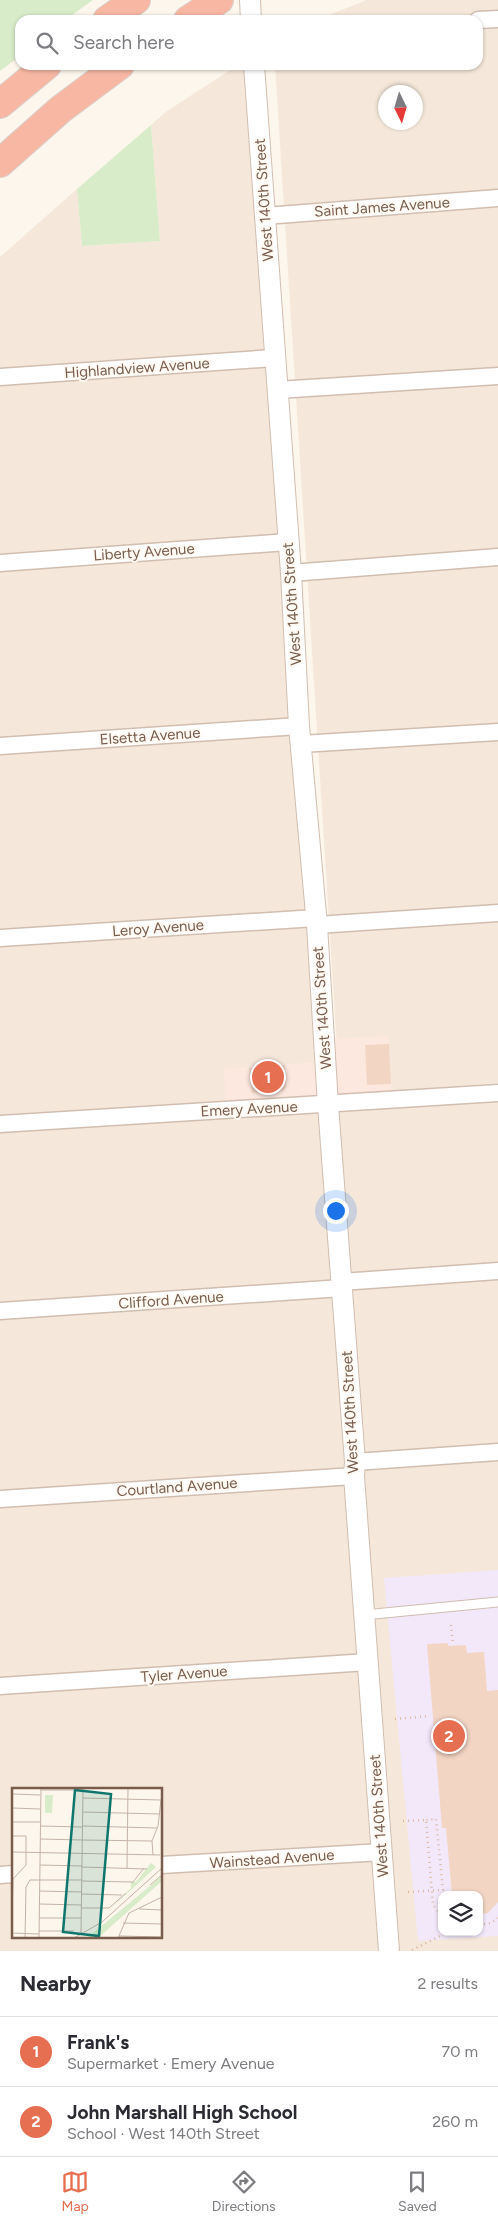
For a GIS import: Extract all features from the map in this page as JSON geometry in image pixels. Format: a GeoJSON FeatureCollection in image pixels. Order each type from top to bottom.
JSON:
{"type":"FeatureCollection","features":[{"type":"Feature","properties":{"kind":"highway"},"geometry":{"type":"LineString","coordinates":[[114,15],[136,0]]}},
{"type":"Feature","properties":{"kind":"highway"},"geometry":{"type":"LineString","coordinates":[[196,15],[220,0]]}},
{"type":"Feature","properties":{"kind":"highway"},"geometry":{"type":"LineString","coordinates":[[0,104],[41,70]]}},
{"type":"Feature","properties":{"kind":"highway"},"geometry":{"type":"LineString","coordinates":[[0,162],[61,109],[113,70]]}},
{"type":"Feature","properties":{"kind":"street"},"geometry":{"type":"LineString","coordinates":[[250,0],[251,15]]}},
{"type":"Feature","properties":{"kind":"street"},"geometry":{"type":"LineString","coordinates":[[483,20],[498,19]]}},
{"type":"Feature","properties":{"kind":"street","name":"West 140th Street"},"geometry":{"type":"LineString","coordinates":[[254,70],[291,573],[300,735],[316,922],[389,1951]]}},
{"type":"Feature","properties":{"kind":"street","name":"Saint James Avenue"},"geometry":{"type":"LineString","coordinates":[[266,216],[498,198]]}},
{"type":"Feature","properties":{"kind":"street","name":"Highlandview Avenue"},"geometry":{"type":"LineString","coordinates":[[0,377],[274,358]]}},
{"type":"Feature","properties":{"kind":"street"},"geometry":{"type":"LineString","coordinates":[[277,390],[498,376]]}},
{"type":"Feature","properties":{"kind":"street","name":"Liberty Avenue"},"geometry":{"type":"LineString","coordinates":[[0,562],[288,542]]}},
{"type":"Feature","properties":{"kind":"street"},"geometry":{"type":"LineString","coordinates":[[291,573],[498,557]]}},
{"type":"Feature","properties":{"kind":"street","name":"Elsetta Avenue"},"geometry":{"type":"LineString","coordinates":[[0,746],[300,735],[498,732]]}},
{"type":"Feature","properties":{"kind":"street","name":"Leroy Avenue"},"geometry":{"type":"LineString","coordinates":[[0,938],[498,912]]}},
{"type":"Feature","properties":{"kind":"street","name":"Emery Avenue"},"geometry":{"type":"LineString","coordinates":[[0,1124],[328,1105],[498,1092]]}},
{"type":"Feature","properties":{"kind":"street","name":"Clifford Avenue"},"geometry":{"type":"LineString","coordinates":[[0,1311],[498,1271]]}},
{"type":"Feature","properties":{"kind":"street","name":"Courtland Avenue"},"geometry":{"type":"LineString","coordinates":[[0,1499],[354,1469],[498,1452]]}},
{"type":"Feature","properties":{"kind":"street","name":"Tyler Avenue"},"geometry":{"type":"LineString","coordinates":[[0,1686],[368,1662]]}},
{"type":"Feature","properties":{"kind":"street","name":"Wainstead Avenue"},"geometry":{"type":"LineString","coordinates":[[162,1865],[382,1852]]}},
{"type":"Feature","properties":{"kind":"lane"},"geometry":{"type":"LineString","coordinates":[[364,1615],[498,1602]]}},
{"type":"Feature","properties":{"kind":"path"},"geometry":{"type":"LineString","coordinates":[[451,1625],[453,1644]]}},
{"type":"Feature","properties":{"kind":"path"},"geometry":{"type":"LineString","coordinates":[[395,1719],[428,1716]]}},
{"type":"Feature","properties":{"kind":"path"},"geometry":{"type":"LineString","coordinates":[[403,1822],[436,1819],[443,1890],[408,1892]]}},
{"type":"Feature","properties":{"kind":"path"},"geometry":{"type":"LineString","coordinates":[[426,1820],[433,1906],[438,1912]]}},
{"type":"Feature","properties":{"kind":"path"},"geometry":{"type":"LineString","coordinates":[[483,1924],[491,1923],[498,1918]]}},
{"type":"Feature","properties":{"kind":"path"},"geometry":{"type":"LineString","coordinates":[[412,1950],[440,1936]]}},
{"type":"Feature","properties":{"kind":"shaded area"},"geometry":{"type":"Polygon","coordinates":[[[367,0],[498,0],[498,1083],[340,1095],[275,70],[483,70],[483,15],[329,15],[367,0]]]}},
{"type":"Feature","properties":{"kind":"shaded area"},"geometry":{"type":"Polygon","coordinates":[[[230,70],[249,70],[321,1062],[226,1106],[498,1088],[498,1951],[0,1951],[0,257],[77,189],[82,246],[160,241],[151,125],[167,111],[230,70]]]}},
{"type":"Feature","properties":{"kind":"shaded area"},"geometry":{"type":"Polygon","coordinates":[[[388,1036],[392,1095],[226,1106],[224,1069],[320,1062],[319,1040],[388,1036]]]}},
{"type":"Feature","properties":{"kind":"shaded area"},"geometry":{"type":"Polygon","coordinates":[[[498,1570],[498,1936],[418,1941],[384,1578],[498,1570]]]}},
{"type":"Feature","properties":{"kind":"green space"},"geometry":{"type":"Polygon","coordinates":[[[0,0],[93,0],[72,15],[15,15],[15,60],[0,71],[0,0]]]}},
{"type":"Feature","properties":{"kind":"green space"},"geometry":{"type":"Polygon","coordinates":[[[151,125],[160,241],[82,246],[77,189],[151,125]]]}},
{"type":"Feature","properties":{"kind":"building"},"geometry":{"type":"Polygon","coordinates":[[[389,1044],[391,1084],[367,1085],[365,1045],[389,1044]]]}},
{"type":"Feature","properties":{"kind":"building"},"geometry":{"type":"Polygon","coordinates":[[[285,1065],[286,1087],[283,1091],[252,1093],[249,1068],[285,1065]]]}},
{"type":"Feature","properties":{"kind":"building"},"geometry":{"type":"Polygon","coordinates":[[[448,1643],[448,1646],[466,1645],[467,1653],[484,1652],[487,1691],[498,1690],[498,1902],[488,1913],[483,1914],[483,1891],[452,1891],[446,1828],[442,1828],[427,1644],[448,1643]]]}},
{"type":"Feature","properties":{"kind":"place","name":"Frank's"},"geometry":{"type":"Point","coordinates":[268,1077]}},
{"type":"Feature","properties":{"kind":"place","name":"John Marshall High School"},"geometry":{"type":"Point","coordinates":[449,1736]}}]}
